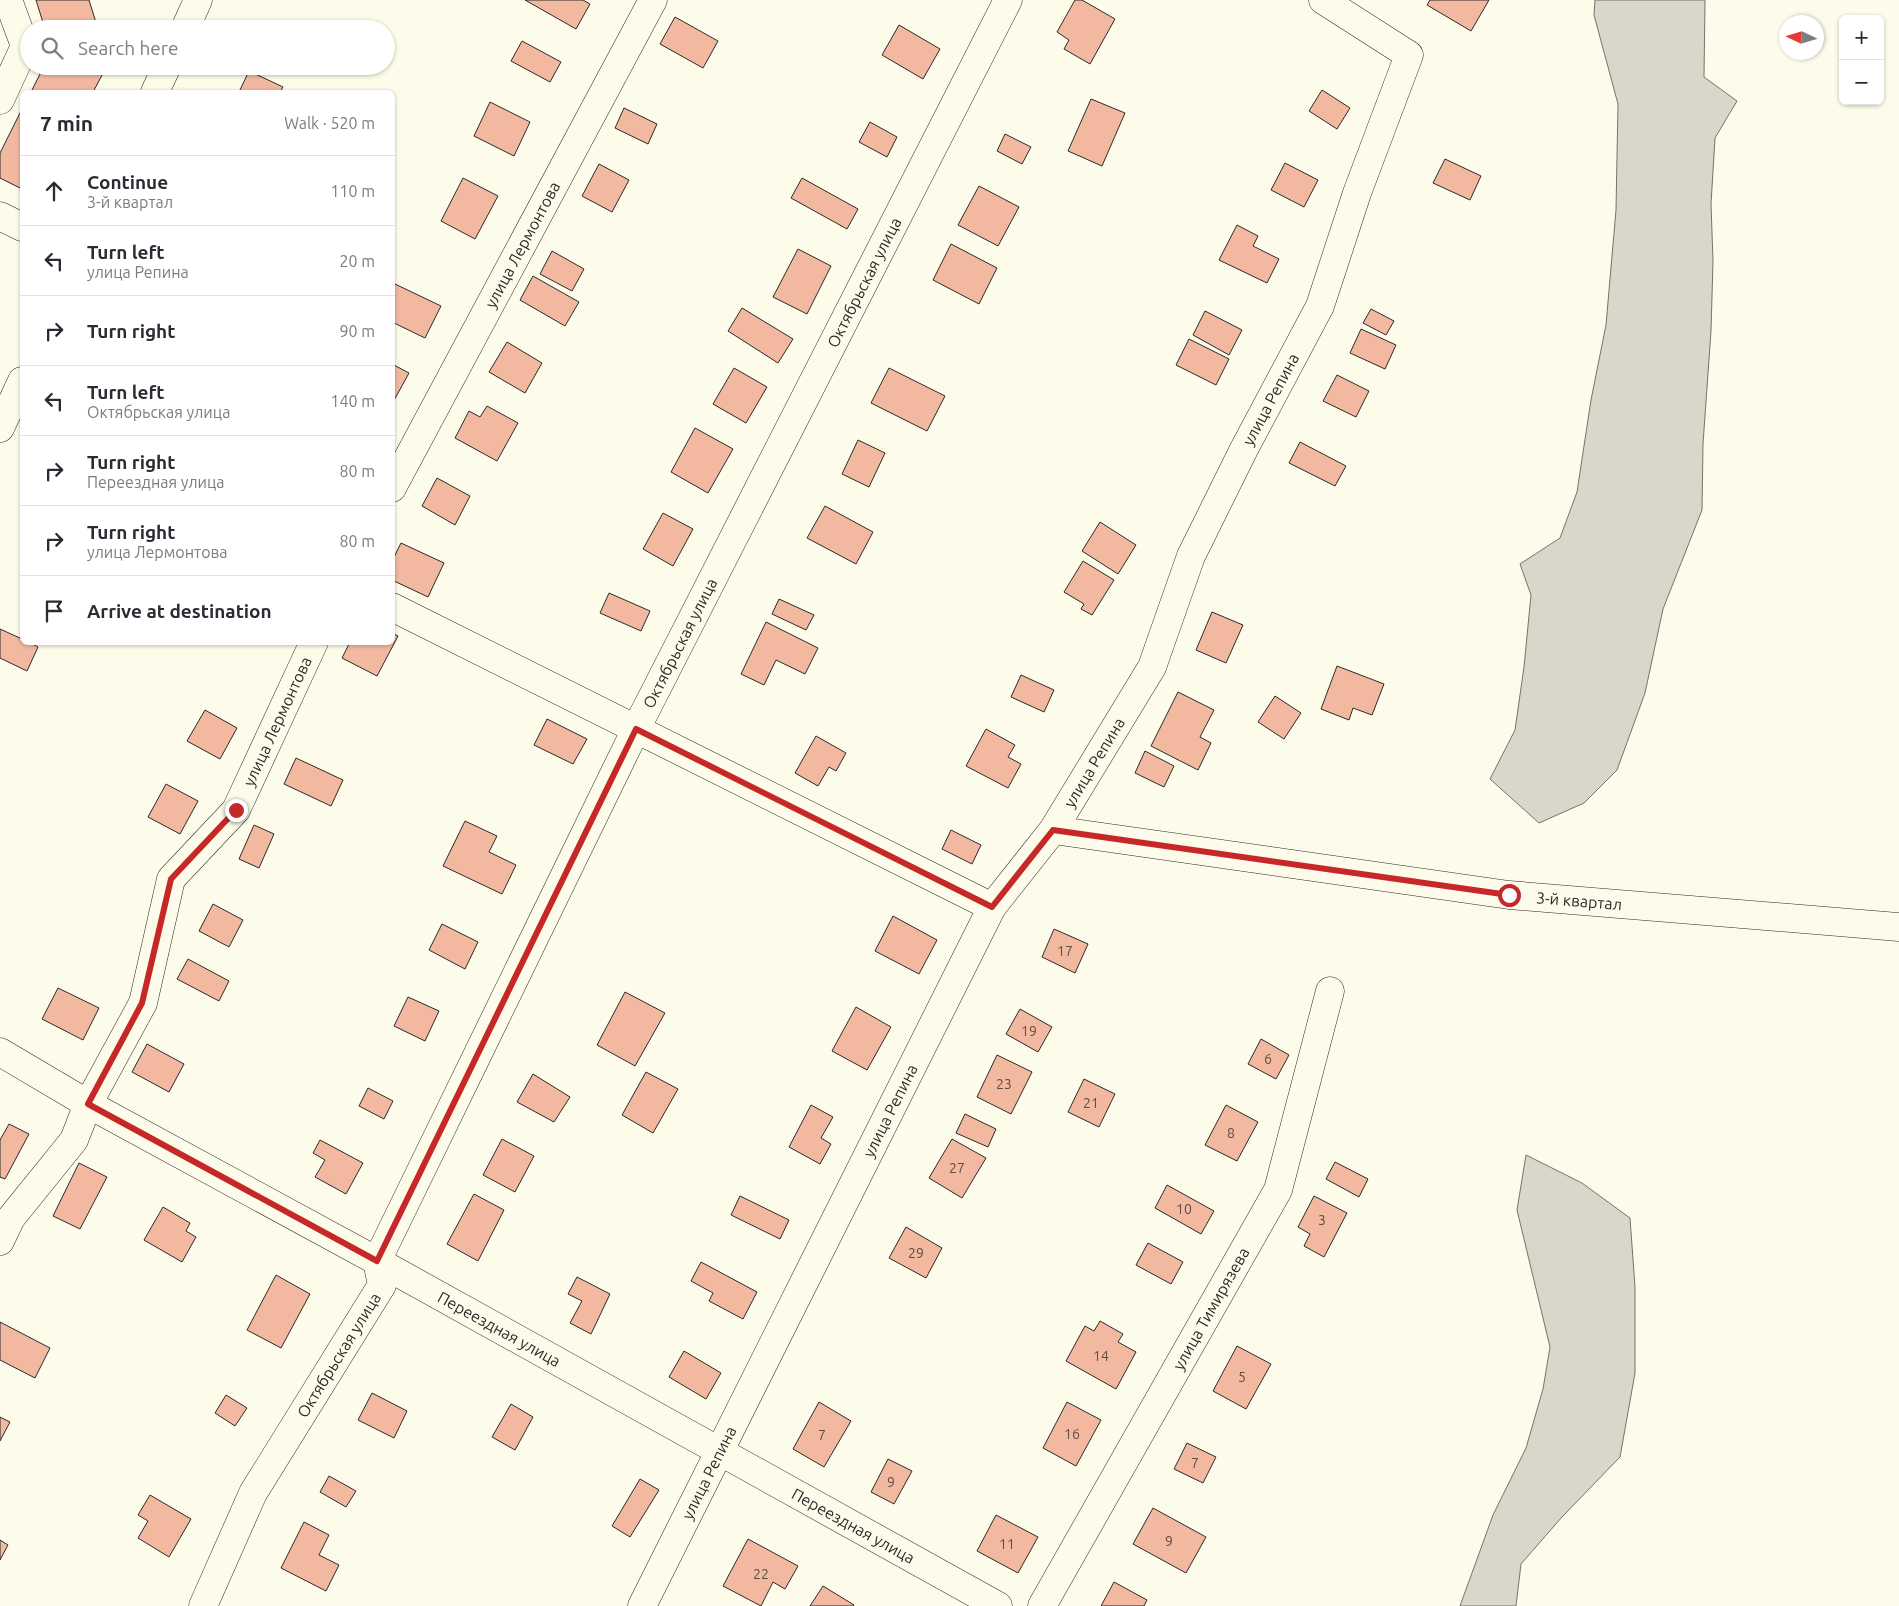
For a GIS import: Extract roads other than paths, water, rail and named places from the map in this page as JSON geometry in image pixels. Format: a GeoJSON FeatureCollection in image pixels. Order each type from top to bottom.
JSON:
{"type":"FeatureCollection","features":[{"type":"Feature","properties":{"kind":"street"},"geometry":{"type":"LineString","coordinates":[[8,0],[20,32]]}},
{"type":"Feature","properties":{"kind":"street"},"geometry":{"type":"LineString","coordinates":[[189,20],[198,0]]}},
{"type":"Feature","properties":{"kind":"street","name":"улица Лермонтова"},"geometry":{"type":"LineString","coordinates":[[395,482],[653,0]]}},
{"type":"Feature","properties":{"kind":"street","name":"Октябрьская улица"},"geometry":{"type":"LineString","coordinates":[[203,1606],[253,1493],[382,1285],[377,1261],[636,729],[1008,0]]}},
{"type":"Feature","properties":{"kind":"street","name":"улица Репина"},"geometry":{"type":"LineString","coordinates":[[642,1606],[992,907],[1053,830],[1152,668],[1191,556],[1244,449],[1320,306],[1357,193],[1409,55],[1323,0]]}},
{"type":"Feature","properties":{"kind":"street"},"geometry":{"type":"LineString","coordinates":[[0,100],[20,57]]}},
{"type":"Feature","properties":{"kind":"street"},"geometry":{"type":"LineString","coordinates":[[156,90],[163,75]]}},
{"type":"Feature","properties":{"kind":"street"},"geometry":{"type":"LineString","coordinates":[[0,216],[20,226]]}},
{"type":"Feature","properties":{"kind":"street"},"geometry":{"type":"LineString","coordinates":[[7,421],[20,386]]}},
{"type":"Feature","properties":{"kind":"street"},"geometry":{"type":"LineString","coordinates":[[395,608],[992,907]]}},
{"type":"Feature","properties":{"kind":"street","name":"улица Лермонтова"},"geometry":{"type":"LineString","coordinates":[[0,1240],[10,1218],[74,1140],[88,1104],[142,1003],[171,879],[236,810],[313,645]]}},
{"type":"Feature","properties":{"kind":"street","name":"3-й квартал"},"geometry":{"type":"LineString","coordinates":[[1053,830],[1509,895],[1899,928]]}},
{"type":"Feature","properties":{"kind":"street","name":"улица Тимирязева"},"geometry":{"type":"LineString","coordinates":[[1042,1606],[1278,1190],[1330,991]]}},
{"type":"Feature","properties":{"kind":"street","name":"Переездная улица"},"geometry":{"type":"LineString","coordinates":[[0,1052],[88,1104],[720,1450],[998,1606]]}}]}
